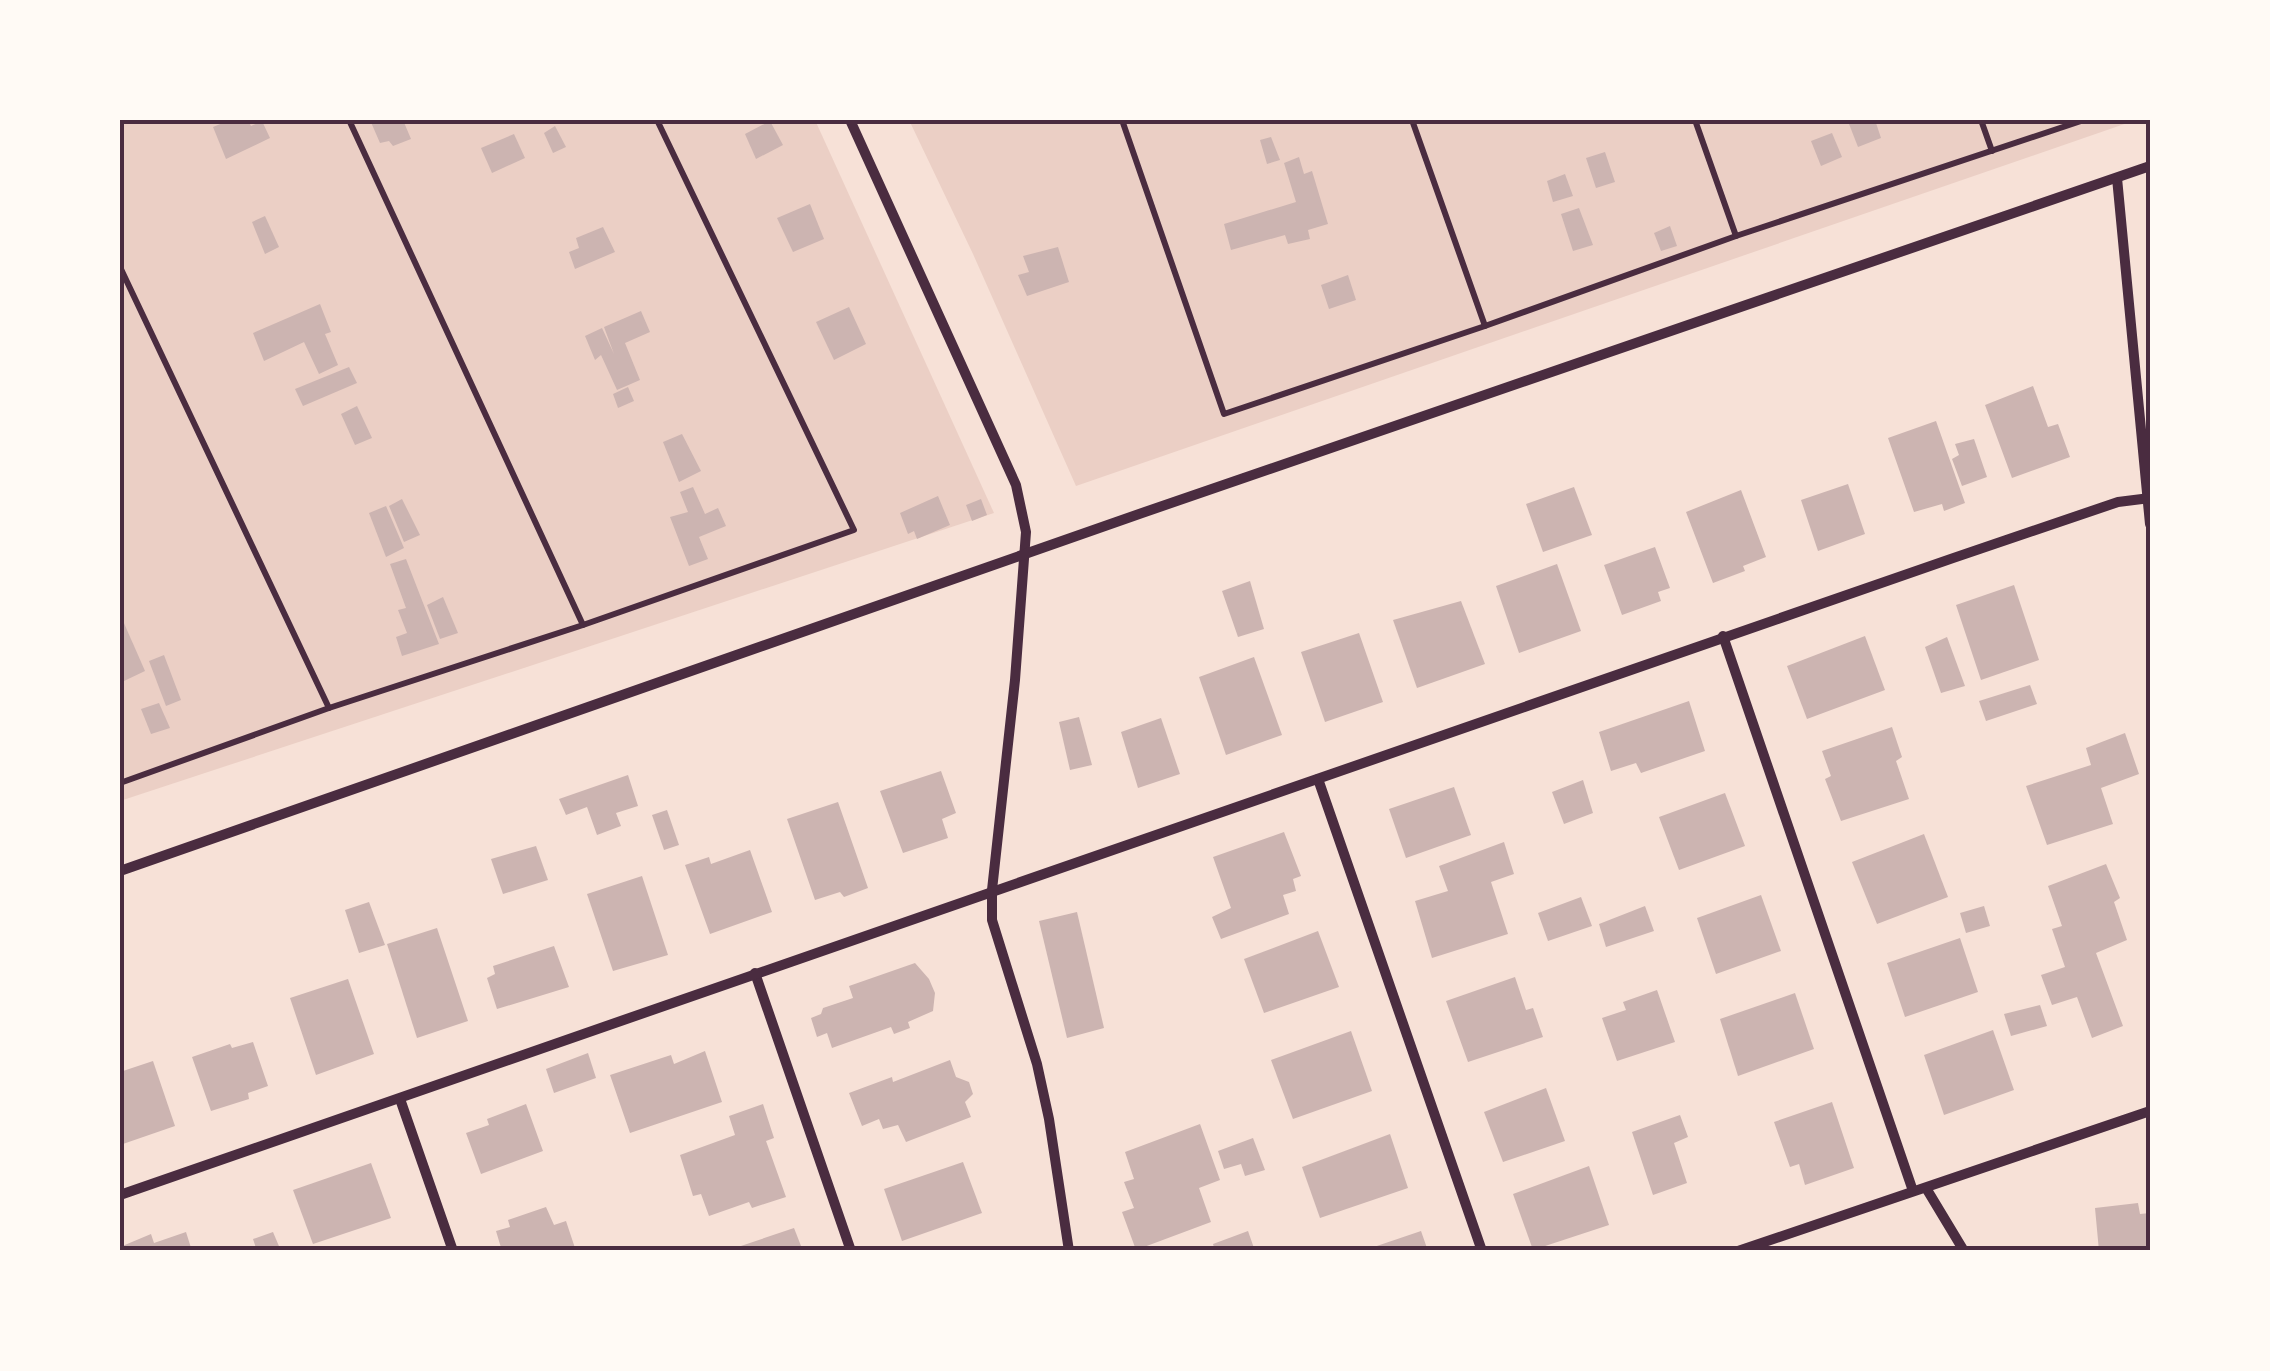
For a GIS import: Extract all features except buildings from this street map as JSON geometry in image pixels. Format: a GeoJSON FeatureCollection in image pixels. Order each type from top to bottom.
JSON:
{"type":"FeatureCollection","features":[{"type":"Feature","properties":{"kind":"street"},"geometry":{"type":"LineString","coordinates":[[850,120],[1016,485],[1026,532],[992,920],[1041,1082],[1069,1251]]}},
{"type":"Feature","properties":{"kind":"street"},"geometry":{"type":"LineString","coordinates":[[120,871],[2150,166]]}},
{"type":"Feature","properties":{"kind":"street"},"geometry":{"type":"LineString","coordinates":[[2117,178],[2150,524]]}},
{"type":"Feature","properties":{"kind":"street"},"geometry":{"type":"LineString","coordinates":[[120,1195],[1723,636],[2118,502],[2149,498]]}},
{"type":"Feature","properties":{"kind":"street"},"geometry":{"type":"LineString","coordinates":[[1723,636],[1912,1192]]}},
{"type":"Feature","properties":{"kind":"street"},"geometry":{"type":"LineString","coordinates":[[1318,779],[1482,1251]]}},
{"type":"Feature","properties":{"kind":"street"},"geometry":{"type":"LineString","coordinates":[[755,973],[851,1251]]}},
{"type":"Feature","properties":{"kind":"street"},"geometry":{"type":"LineString","coordinates":[[400,1099],[454,1251]]}},
{"type":"Feature","properties":{"kind":"street"},"geometry":{"type":"LineString","coordinates":[[1738,1251],[2150,1110]]}},
{"type":"Feature","properties":{"kind":"street"},"geometry":{"type":"LineString","coordinates":[[1926,1188],[1964,1251]]}},
{"type":"Feature","properties":{"kind":"path"},"geometry":{"type":"LineString","coordinates":[[350,120],[584,625]]}},
{"type":"Feature","properties":{"kind":"path"},"geometry":{"type":"LineString","coordinates":[[120,782],[854,530],[657,120]]}},
{"type":"Feature","properties":{"kind":"path"},"geometry":{"type":"LineString","coordinates":[[1122,120],[1224,414],[2084,120]]}},
{"type":"Feature","properties":{"kind":"path"},"geometry":{"type":"LineString","coordinates":[[1412,120],[1485,326]]}},
{"type":"Feature","properties":{"kind":"path"},"geometry":{"type":"LineString","coordinates":[[1696,120],[1736,236]]}},
{"type":"Feature","properties":{"kind":"path"},"geometry":{"type":"LineString","coordinates":[[1981,120],[1992,151]]}},
{"type":"Feature","properties":{"kind":"path"},"geometry":{"type":"LineString","coordinates":[[120,267],[329,708]]}},
{"type":"Feature","properties":{"kind":"shaded area"},"geometry":{"type":"Polygon","coordinates":[[[120,120],[815,120],[994,513],[120,801],[120,120]]]}},
{"type":"Feature","properties":{"kind":"shaded area"},"geometry":{"type":"Polygon","coordinates":[[[909,120],[2136,120],[1076,486],[909,120]]]}}]}
